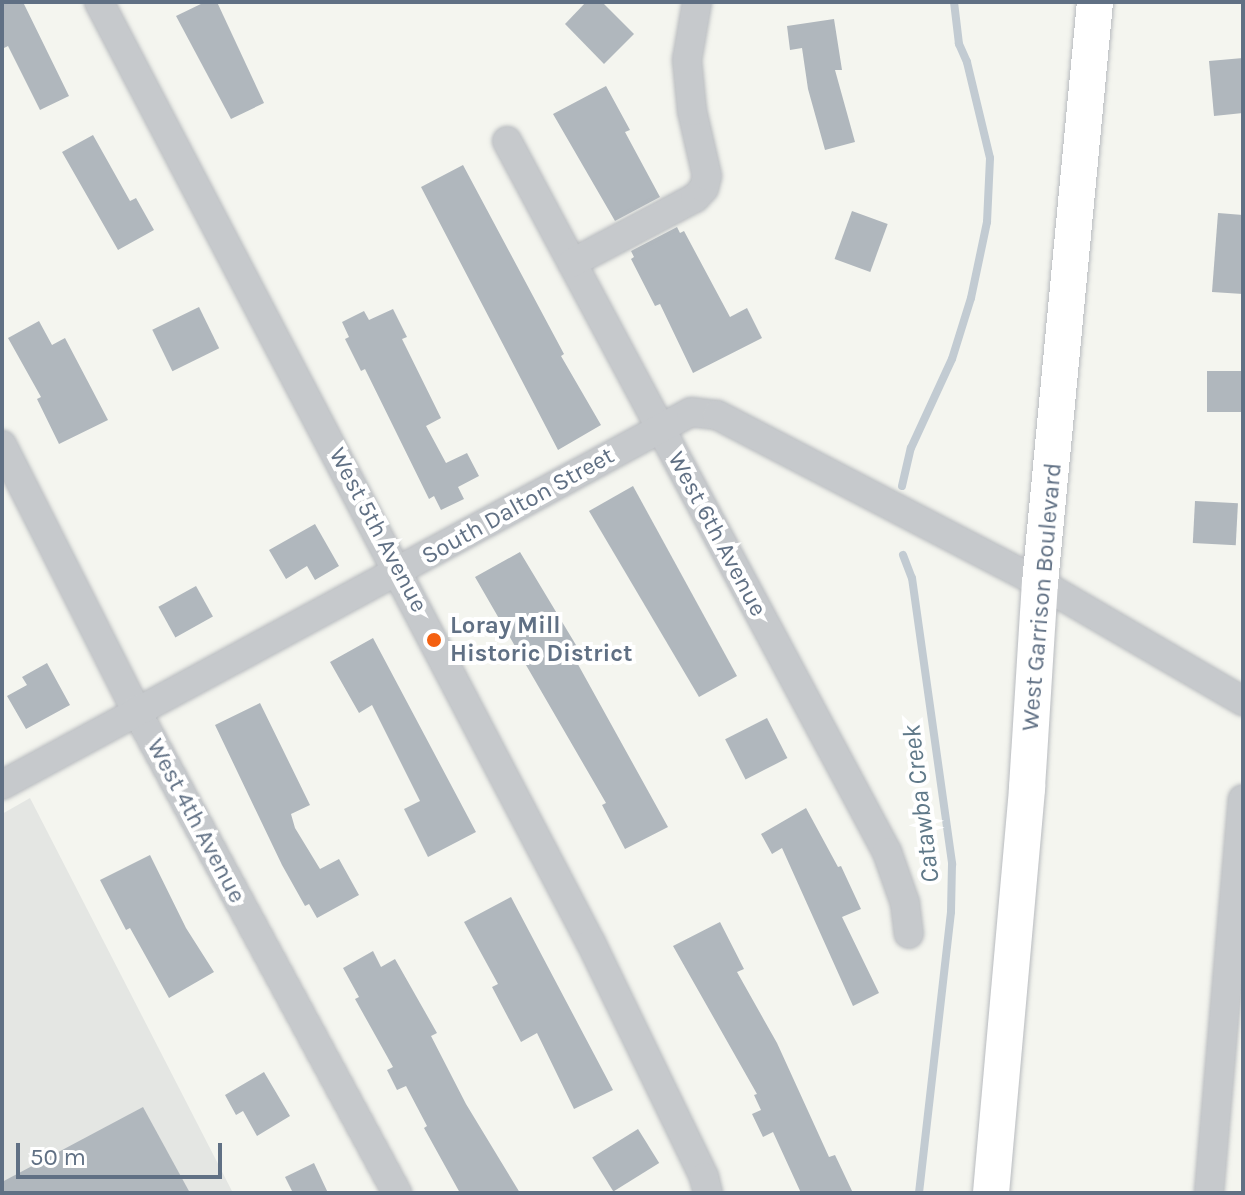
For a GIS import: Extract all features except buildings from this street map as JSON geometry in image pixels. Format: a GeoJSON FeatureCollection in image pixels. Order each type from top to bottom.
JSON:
{"type":"FeatureCollection","features":[{"type":"Feature","properties":{"kind":"main road","name":"West Garrison Boulevard"},"geometry":{"type":"LineString","coordinates":[[991,1193],[1027,788],[1040,583],[1095,2]]}},
{"type":"Feature","properties":{"kind":"street","name":"West 5th Avenue"},"geometry":{"type":"LineString","coordinates":[[99,2],[400,572],[591,943],[704,1177],[708,1193]]}},
{"type":"Feature","properties":{"kind":"street"},"geometry":{"type":"LineString","coordinates":[[572,263],[695,198],[704,188],[707,176],[692,111],[687,60],[697,2]]}},
{"type":"Feature","properties":{"kind":"street","name":"West 6th Avenue"},"geometry":{"type":"LineString","coordinates":[[507,141],[887,852],[905,903],[909,934]]}},
{"type":"Feature","properties":{"kind":"street","name":"South Dalton Street"},"geometry":{"type":"LineString","coordinates":[[2,785],[691,412],[717,415],[1040,583],[1243,701]]}},
{"type":"Feature","properties":{"kind":"street","name":"West 4th Avenue"},"geometry":{"type":"LineString","coordinates":[[2,445],[136,710],[397,1193]]}},
{"type":"Feature","properties":{"kind":"street"},"geometry":{"type":"LineString","coordinates":[[1209,1193],[1243,799]]}},
{"type":"Feature","properties":{"kind":"shaded area"},"geometry":{"type":"Polygon","coordinates":[[[30,798],[233,1193],[2,1193],[2,814],[30,798]]]}},
{"type":"Feature","properties":{"kind":"waterway","name":"Catawba Creek"},"geometry":{"type":"LineString","coordinates":[[902,486],[911,448],[952,359],[971,298],[987,222],[990,158],[967,62],[959,44],[954,2]]}},
{"type":"Feature","properties":{"kind":"waterway","name":"Catawba Creek"},"geometry":{"type":"LineString","coordinates":[[903,555],[912,578],[952,864],[951,912],[919,1193]]}},
{"type":"Feature","properties":{"kind":"place","name":"Loray Mill Historic District"},"geometry":{"type":"Point","coordinates":[434,640]}}]}
